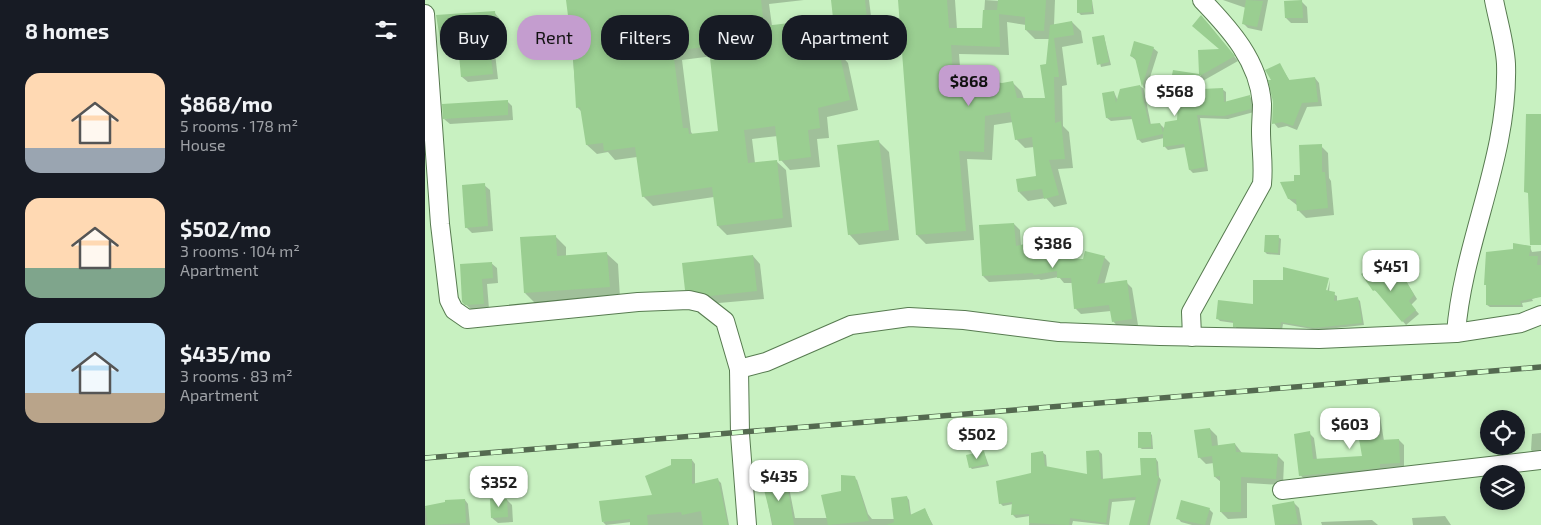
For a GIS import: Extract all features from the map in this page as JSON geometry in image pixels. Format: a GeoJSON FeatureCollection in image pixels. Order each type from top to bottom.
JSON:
{"type":"FeatureCollection","features":[{"type":"Feature","properties":{"kind":"street"},"geometry":{"type":"LineString","coordinates":[[1192,337],[1191,312],[1262,184],[1264,160],[1261,133],[1262,103],[1255,71],[1241,45],[1202,0]]}},
{"type":"Feature","properties":{"kind":"street"},"geometry":{"type":"LineString","coordinates":[[1456,334],[1465,271],[1493,170],[1504,105],[1505,63],[1494,0]]}},
{"type":"Feature","properties":{"kind":"street"},"geometry":{"type":"LineString","coordinates":[[425,14],[440,224],[449,300],[453,310],[467,319],[638,302],[689,300],[702,303],[725,321],[739,369],[740,434],[747,525]]}},
{"type":"Feature","properties":{"kind":"street"},"geometry":{"type":"LineString","coordinates":[[739,369],[766,362],[851,325],[909,317],[964,320],[1059,332],[1192,337],[1375,338],[1456,334],[1521,323],[1541,314]]}},
{"type":"Feature","properties":{"kind":"street"},"geometry":{"type":"LineString","coordinates":[[1281,490],[1541,460]]}},
{"type":"Feature","properties":{"kind":"building"},"geometry":{"type":"Polygon","coordinates":[[[566,0],[761,0],[763,15],[699,15],[699,48],[689,49],[689,15],[601,15],[601,60],[674,60],[683,128],[688,128],[689,134],[718,131],[710,60],[772,60],[772,25],[782,24],[782,60],[841,60],[850,100],[818,108],[820,128],[808,130],[811,157],[779,161],[775,126],[744,130],[748,163],[777,160],[783,218],[717,226],[712,187],[642,197],[635,147],[604,151],[603,143],[586,145],[580,107],[576,108],[573,60],[591,60],[591,15],[568,15],[566,0]]]}},
{"type":"Feature","properties":{"kind":"building"},"geometry":{"type":"Polygon","coordinates":[[[831,0],[865,0],[867,15],[833,15],[831,0]]]}},
{"type":"Feature","properties":{"kind":"building"},"geometry":{"type":"Polygon","coordinates":[[[898,0],[947,0],[949,28],[982,28],[983,10],[997,10],[998,0],[1046,0],[1044,31],[1025,30],[1025,17],[999,14],[1000,47],[951,45],[953,76],[1002,83],[1013,81],[1017,98],[1045,98],[1040,65],[1046,64],[1050,25],[1072,21],[1074,35],[1054,38],[1059,77],[1054,77],[1055,123],[1061,121],[1065,159],[1049,160],[1059,195],[1044,199],[1042,189],[1018,192],[1016,179],[1036,176],[1032,137],[1015,140],[1010,112],[985,116],[984,152],[959,151],[966,231],[916,235],[903,60],[907,60],[907,15],[899,15],[898,0]]]}},
{"type":"Feature","properties":{"kind":"building"},"geometry":{"type":"Polygon","coordinates":[[[1077,0],[1092,0],[1092,12],[1077,13],[1077,0]]]}},
{"type":"Feature","properties":{"kind":"building"},"geometry":{"type":"Polygon","coordinates":[[[1246,0],[1263,1],[1257,27],[1242,24],[1246,0]]]}},
{"type":"Feature","properties":{"kind":"building"},"geometry":{"type":"Polygon","coordinates":[[[1302,0],[1303,18],[1285,18],[1284,1],[1302,0]]]}},
{"type":"Feature","properties":{"kind":"building"},"geometry":{"type":"Polygon","coordinates":[[[495,11],[495,15],[440,15],[440,39],[436,15],[495,11]]]}},
{"type":"Feature","properties":{"kind":"building"},"geometry":{"type":"Polygon","coordinates":[[[1201,15],[1235,56],[1182,86],[1170,85],[1173,70],[1199,74],[1198,50],[1219,49],[1192,26],[1201,15]]]}},
{"type":"Feature","properties":{"kind":"building"},"geometry":{"type":"Polygon","coordinates":[[[1104,35],[1109,62],[1097,65],[1092,37],[1104,35]]]}},
{"type":"Feature","properties":{"kind":"building"},"geometry":{"type":"Polygon","coordinates":[[[1134,41],[1154,47],[1142,87],[1135,58],[1130,56],[1134,41]]]}},
{"type":"Feature","properties":{"kind":"building"},"geometry":{"type":"Polygon","coordinates":[[[459,60],[491,60],[493,74],[461,77],[459,60]]]}},
{"type":"Feature","properties":{"kind":"building"},"geometry":{"type":"Polygon","coordinates":[[[1280,63],[1289,80],[1315,77],[1318,102],[1302,103],[1293,126],[1282,122],[1272,124],[1273,102],[1268,80],[1271,80],[1265,70],[1280,63]]]}},
{"type":"Feature","properties":{"kind":"building"},"geometry":{"type":"Polygon","coordinates":[[[1140,85],[1149,124],[1160,123],[1163,133],[1165,122],[1177,120],[1179,90],[1223,88],[1224,102],[1250,95],[1251,109],[1224,116],[1197,115],[1205,167],[1189,170],[1184,144],[1163,147],[1163,134],[1137,140],[1131,116],[1106,118],[1102,93],[1114,91],[1116,103],[1120,89],[1140,85]]]}},
{"type":"Feature","properties":{"kind":"building"},"geometry":{"type":"Polygon","coordinates":[[[508,100],[508,115],[443,119],[442,104],[508,100]]]}},
{"type":"Feature","properties":{"kind":"building"},"geometry":{"type":"Polygon","coordinates":[[[1526,114],[1541,114],[1541,245],[1530,245],[1528,193],[1524,192],[1526,114]]]}},
{"type":"Feature","properties":{"kind":"building"},"geometry":{"type":"Polygon","coordinates":[[[879,140],[889,230],[848,235],[837,145],[879,140]]]}},
{"type":"Feature","properties":{"kind":"building"},"geometry":{"type":"Polygon","coordinates":[[[1322,144],[1322,172],[1325,172],[1328,208],[1297,211],[1296,199],[1288,199],[1280,182],[1294,181],[1294,175],[1300,175],[1299,145],[1322,144]]]}},
{"type":"Feature","properties":{"kind":"building"},"geometry":{"type":"Polygon","coordinates":[[[485,183],[488,226],[465,228],[462,185],[485,183]]]}},
{"type":"Feature","properties":{"kind":"building"},"geometry":{"type":"Polygon","coordinates":[[[1014,223],[1016,246],[1055,237],[1057,258],[1083,259],[1085,251],[1105,256],[1097,284],[1127,280],[1132,319],[1112,322],[1109,305],[1074,309],[1071,278],[1057,278],[1057,271],[1034,275],[1033,273],[982,276],[979,225],[1014,223]]]}},
{"type":"Feature","properties":{"kind":"building"},"geometry":{"type":"Polygon","coordinates":[[[556,235],[557,256],[607,252],[610,287],[524,293],[520,237],[556,235]]]}},
{"type":"Feature","properties":{"kind":"building"},"geometry":{"type":"Polygon","coordinates":[[[1265,235],[1279,235],[1278,253],[1264,252],[1265,235]]]}},
{"type":"Feature","properties":{"kind":"building"},"geometry":{"type":"Polygon","coordinates":[[[1513,243],[1531,246],[1529,256],[1538,256],[1537,265],[1541,265],[1541,297],[1520,301],[1521,305],[1486,305],[1486,285],[1484,285],[1486,252],[1513,249],[1513,243]]]}},
{"type":"Feature","properties":{"kind":"building"},"geometry":{"type":"Polygon","coordinates":[[[753,255],[757,291],[710,296],[704,293],[685,290],[682,263],[753,255]]]}},
{"type":"Feature","properties":{"kind":"building"},"geometry":{"type":"Polygon","coordinates":[[[492,262],[493,278],[482,279],[484,304],[465,305],[462,302],[460,264],[492,262]]]}},
{"type":"Feature","properties":{"kind":"building"},"geometry":{"type":"Polygon","coordinates":[[[1377,263],[1391,285],[1404,277],[1414,295],[1409,301],[1416,310],[1402,322],[1375,290],[1373,291],[1361,274],[1377,263]]]}},
{"type":"Feature","properties":{"kind":"building"},"geometry":{"type":"Polygon","coordinates":[[[1283,267],[1329,278],[1326,290],[1335,292],[1334,301],[1358,297],[1362,323],[1314,328],[1281,322],[1280,328],[1233,327],[1233,321],[1216,319],[1218,300],[1253,304],[1253,280],[1283,280],[1283,267]]]}},
{"type":"Feature","properties":{"kind":"building"},"geometry":{"type":"Polygon","coordinates":[[[1375,409],[1380,440],[1399,439],[1400,463],[1380,464],[1380,468],[1299,476],[1294,434],[1310,431],[1313,459],[1362,456],[1354,411],[1375,409]]]}},
{"type":"Feature","properties":{"kind":"building"},"geometry":{"type":"Polygon","coordinates":[[[1210,428],[1212,446],[1235,443],[1236,452],[1278,454],[1276,479],[1241,477],[1241,512],[1220,512],[1220,476],[1214,477],[1212,456],[1198,458],[1194,430],[1210,428]]]}},
{"type":"Feature","properties":{"kind":"building"},"geometry":{"type":"Polygon","coordinates":[[[1138,432],[1151,432],[1151,447],[1138,448],[1138,432]]]}},
{"type":"Feature","properties":{"kind":"building"},"geometry":{"type":"Polygon","coordinates":[[[1099,450],[1101,479],[1141,475],[1140,458],[1156,458],[1157,476],[1159,476],[1147,525],[1129,525],[1136,497],[1109,499],[1106,523],[1070,518],[1069,525],[1029,523],[1029,514],[1011,515],[1012,502],[999,504],[996,481],[1031,473],[1031,453],[1043,451],[1045,466],[1087,474],[1086,451],[1099,450]]]}},
{"type":"Feature","properties":{"kind":"building"},"geometry":{"type":"Polygon","coordinates":[[[984,451],[987,464],[969,468],[966,455],[984,451]]]}},
{"type":"Feature","properties":{"kind":"building"},"geometry":{"type":"Polygon","coordinates":[[[671,459],[692,459],[692,484],[718,478],[728,525],[703,525],[701,511],[682,515],[681,512],[647,515],[648,525],[630,525],[630,519],[602,522],[599,501],[652,495],[645,476],[671,465],[671,459]]]}},
{"type":"Feature","properties":{"kind":"building"},"geometry":{"type":"Polygon","coordinates":[[[841,475],[855,476],[869,521],[828,525],[821,495],[841,491],[841,475]]]}},
{"type":"Feature","properties":{"kind":"building"},"geometry":{"type":"Polygon","coordinates":[[[786,478],[794,525],[773,525],[762,482],[786,478]]]}},
{"type":"Feature","properties":{"kind":"building"},"geometry":{"type":"Polygon","coordinates":[[[907,496],[910,515],[925,508],[932,525],[886,525],[894,522],[891,498],[907,496]]]}},
{"type":"Feature","properties":{"kind":"building"},"geometry":{"type":"Polygon","coordinates":[[[465,499],[466,523],[428,525],[425,506],[445,502],[445,500],[465,499]]]}},
{"type":"Feature","properties":{"kind":"building"},"geometry":{"type":"Polygon","coordinates":[[[490,499],[507,499],[508,517],[491,518],[490,499]]]}},
{"type":"Feature","properties":{"kind":"building"},"geometry":{"type":"Polygon","coordinates":[[[1181,500],[1210,508],[1205,525],[1176,519],[1181,500]]]}},
{"type":"Feature","properties":{"kind":"building"},"geometry":{"type":"Polygon","coordinates":[[[1294,501],[1298,524],[1275,525],[1272,505],[1294,501]]]}},
{"type":"Feature","properties":{"kind":"railway"},"geometry":{"type":"LineString","coordinates":[[425,458],[1541,367]]}}]}
